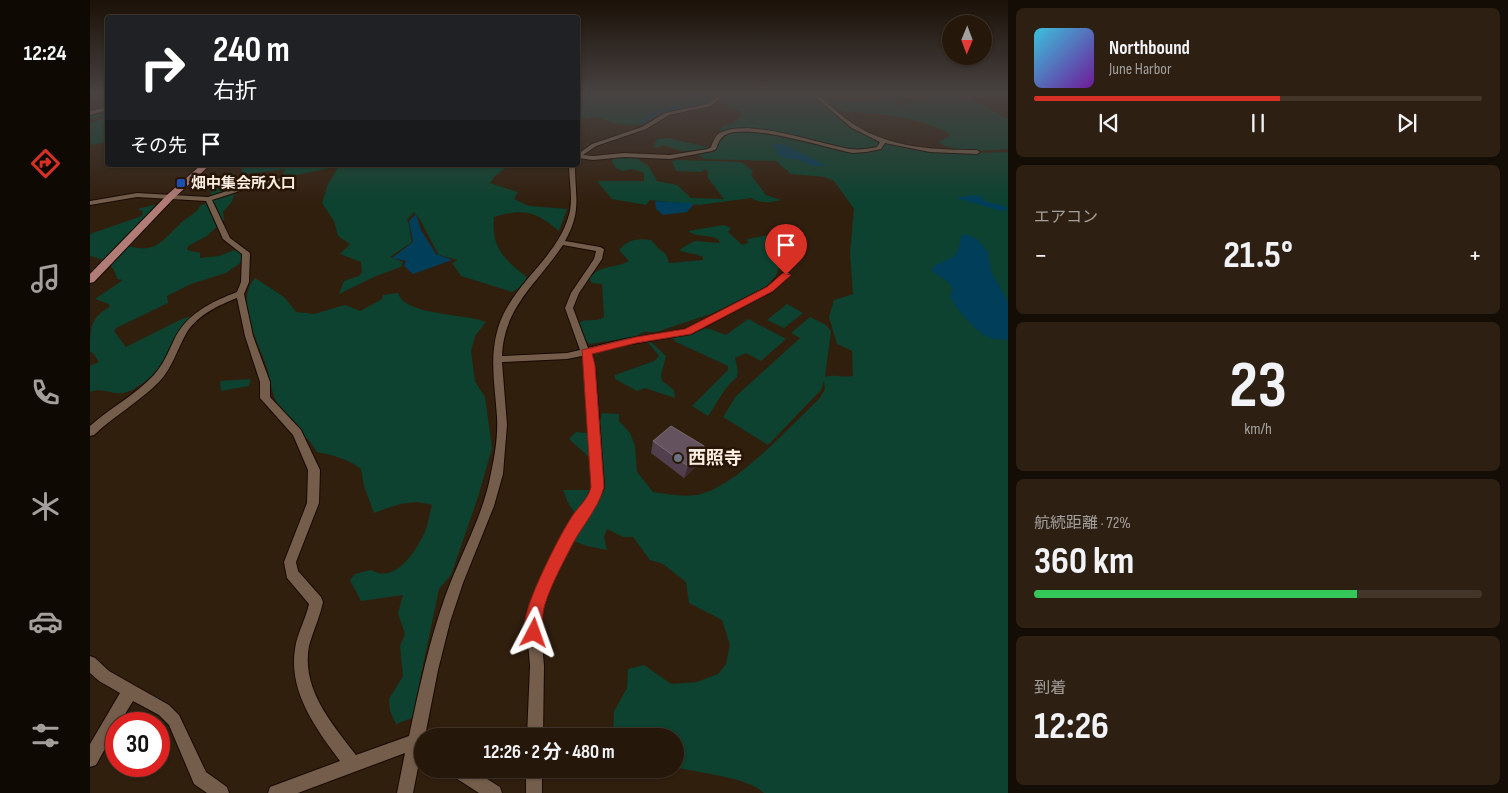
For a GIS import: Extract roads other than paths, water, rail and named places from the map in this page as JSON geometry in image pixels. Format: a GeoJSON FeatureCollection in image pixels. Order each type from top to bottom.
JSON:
{"type":"FeatureCollection","features":[{"type":"Feature","properties":{"kind":"main road"},"geometry":{"type":"LineString","coordinates":[[90,280],[171,196],[202,167]]}},
{"type":"Feature","properties":{"kind":"street"},"geometry":{"type":"LineString","coordinates":[[580,155],[594,145],[638,130]]}},
{"type":"Feature","properties":{"kind":"street"},"geometry":{"type":"LineString","coordinates":[[859,130],[884,140],[945,152],[977,152]]}},
{"type":"Feature","properties":{"kind":"street"},"geometry":{"type":"LineString","coordinates":[[580,156],[593,158],[624,155],[670,158],[710,150],[714,148],[715,142],[721,135],[734,132],[796,137],[854,152],[879,148],[884,140]]}},
{"type":"Feature","properties":{"kind":"street"},"geometry":{"type":"LineString","coordinates":[[422,728],[451,598],[490,498],[496,476],[502,420],[496,359],[498,341],[508,314],[560,242],[569,225],[574,209],[572,167]]}},
{"type":"Feature","properties":{"kind":"street"},"geometry":{"type":"LineString","coordinates":[[90,203],[130,195],[171,196],[208,200],[245,187],[290,178]]}},
{"type":"Feature","properties":{"kind":"street"},"geometry":{"type":"LineString","coordinates":[[208,200],[211,202],[226,239],[246,253],[248,257],[245,282],[240,294],[249,336],[265,382],[265,398],[297,433],[314,470],[313,503],[290,562],[292,574],[316,602],[302,647],[300,664],[302,679],[316,713],[353,765]]}},
{"type":"Feature","properties":{"kind":"street"},"geometry":{"type":"LineString","coordinates":[[535,728],[537,666],[533,620],[535,610],[564,545],[578,520],[594,499],[598,487],[590,365],[572,321],[570,303],[598,259],[600,249],[560,242]]}},
{"type":"Feature","properties":{"kind":"street"},"geometry":{"type":"LineString","coordinates":[[496,359],[560,357],[625,342],[688,332],[770,289],[786,275]]}},
{"type":"Feature","properties":{"kind":"street"},"geometry":{"type":"LineString","coordinates":[[90,432],[157,378],[173,356],[179,338],[191,323],[209,307],[240,294]]}},
{"type":"Feature","properties":{"kind":"street"},"geometry":{"type":"LineString","coordinates":[[90,662],[104,676],[164,710],[174,720],[200,778],[221,793]]}},
{"type":"Feature","properties":{"kind":"street"},"geometry":{"type":"LineString","coordinates":[[90,759],[130,691]]}},
{"type":"Feature","properties":{"kind":"street"},"geometry":{"type":"LineString","coordinates":[[276,793],[414,745]]}},
{"type":"Feature","properties":{"kind":"street"},"geometry":{"type":"LineString","coordinates":[[405,793],[414,761]]}},
{"type":"Feature","properties":{"kind":"street"},"geometry":{"type":"LineString","coordinates":[[471,778],[494,793]]}},
{"type":"Feature","properties":{"kind":"street"},"geometry":{"type":"LineString","coordinates":[[534,778],[534,793]]}},
{"type":"Feature","properties":{"kind":"water"},"geometry":{"type":"Polygon","coordinates":[[[773,143],[784,145],[827,166],[813,166],[798,159],[789,159],[776,154],[777,149],[773,147],[773,143]]]}},
{"type":"Feature","properties":{"kind":"water"},"geometry":{"type":"Polygon","coordinates":[[[972,195],[982,196],[984,201],[1005,206],[1008,210],[1001,211],[956,198],[972,195]]]}},
{"type":"Feature","properties":{"kind":"water"},"geometry":{"type":"Polygon","coordinates":[[[655,201],[694,204],[687,212],[663,215],[656,209],[655,201]]]}},
{"type":"Feature","properties":{"kind":"water"},"geometry":{"type":"Polygon","coordinates":[[[416,214],[421,230],[436,254],[452,260],[413,274],[404,266],[406,261],[392,258],[413,242],[409,221],[416,214]]]}},
{"type":"Feature","properties":{"kind":"water"},"geometry":{"type":"Polygon","coordinates":[[[964,234],[977,239],[988,252],[991,271],[1008,302],[1008,340],[990,338],[978,330],[956,307],[950,296],[953,289],[948,282],[931,270],[957,252],[961,236],[964,234]]]}},
{"type":"Feature","properties":{"kind":"place","name":"畑中集会所入口"},"geometry":{"type":"Point","coordinates":[181,183]}},
{"type":"Feature","properties":{"kind":"place","name":"西照寺"},"geometry":{"type":"Point","coordinates":[678,458]}}]}
